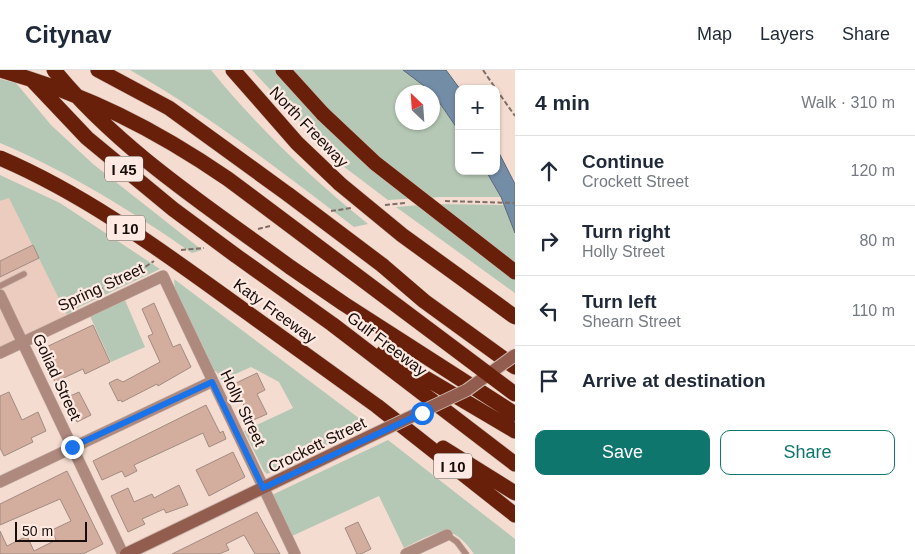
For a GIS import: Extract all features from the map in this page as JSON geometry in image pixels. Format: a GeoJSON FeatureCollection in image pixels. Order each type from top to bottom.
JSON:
{"type":"FeatureCollection","features":[{"type":"Feature","properties":{"kind":"highway"},"geometry":{"type":"LineString","coordinates":[[0,70],[42,82],[100,104],[180,146],[228,179],[515,394]]}},
{"type":"Feature","properties":{"kind":"highway","name":"Gulf Freeway"},"geometry":{"type":"LineString","coordinates":[[24,70],[87,138],[173,209],[234,255],[271,279],[332,324],[515,464]]}},
{"type":"Feature","properties":{"kind":"highway"},"geometry":{"type":"LineString","coordinates":[[54,70],[103,122],[159,170],[344,304],[515,414]]}},
{"type":"Feature","properties":{"kind":"highway"},"geometry":{"type":"LineString","coordinates":[[98,70],[169,108],[382,265],[424,301],[514,364]]}},
{"type":"Feature","properties":{"kind":"highway","name":"North Freeway"},"geometry":{"type":"LineString","coordinates":[[232,70],[297,143],[340,184],[402,235],[515,317]]}},
{"type":"Feature","properties":{"kind":"highway"},"geometry":{"type":"LineString","coordinates":[[283,70],[329,120],[375,163],[515,272]]}},
{"type":"Feature","properties":{"kind":"highway","name":"Katy Freeway"},"geometry":{"type":"LineString","coordinates":[[0,158],[39,176],[100,211],[173,260],[377,406],[515,515]]}},
{"type":"Feature","properties":{"kind":"highway"},"geometry":{"type":"LineString","coordinates":[[332,324],[515,432]]}},
{"type":"Feature","properties":{"kind":"highway"},"geometry":{"type":"LineString","coordinates":[[377,406],[515,493]]}},
{"type":"Feature","properties":{"kind":"main road","name":"Crockett Street"},"geometry":{"type":"LineString","coordinates":[[125,554],[467,390],[514,364]]}},
{"type":"Feature","properties":{"kind":"street","name":"Spring Street"},"geometry":{"type":"LineString","coordinates":[[0,353],[163,276]]}},
{"type":"Feature","properties":{"kind":"street","name":"Holly Street"},"geometry":{"type":"LineString","coordinates":[[163,276],[295,554]]}},
{"type":"Feature","properties":{"kind":"street","name":"Goliad Street"},"geometry":{"type":"LineString","coordinates":[[0,295],[125,554]]}},
{"type":"Feature","properties":{"kind":"street"},"geometry":{"type":"LineString","coordinates":[[0,482],[212,382]]}},
{"type":"Feature","properties":{"kind":"street"},"geometry":{"type":"LineString","coordinates":[[406,554],[447,535]]}},
{"type":"Feature","properties":{"kind":"lane"},"geometry":{"type":"LineString","coordinates":[[0,286],[24,274]]}},
{"type":"Feature","properties":{"kind":"lane"},"geometry":{"type":"LineString","coordinates":[[447,535],[457,542],[466,554]]}},
{"type":"Feature","properties":{"kind":"path"},"geometry":{"type":"LineString","coordinates":[[483,70],[493,85]]}},
{"type":"Feature","properties":{"kind":"path"},"geometry":{"type":"LineString","coordinates":[[500,95],[515,116]]}},
{"type":"Feature","properties":{"kind":"path"},"geometry":{"type":"LineString","coordinates":[[440,201],[515,203]]}},
{"type":"Feature","properties":{"kind":"shaded area"},"geometry":{"type":"Polygon","coordinates":[[[9,197],[67,315],[0,347],[0,201],[9,197]]]}},
{"type":"Feature","properties":{"kind":"green space"},"geometry":{"type":"Polygon","coordinates":[[[130,70],[211,70],[247,112],[285,151],[368,224],[354,227],[217,125],[130,70]]]}},
{"type":"Feature","properties":{"kind":"green space"},"geometry":{"type":"Polygon","coordinates":[[[252,70],[403,70],[425,85],[395,85],[395,130],[440,130],[440,105],[455,125],[455,175],[488,175],[501,197],[440,197],[388,200],[339,163],[252,70]]]}},
{"type":"Feature","properties":{"kind":"green space"},"geometry":{"type":"Polygon","coordinates":[[[0,79],[16,83],[51,125],[93,164],[202,250],[192,253],[146,222],[75,179],[0,143],[0,79]]]}},
{"type":"Feature","properties":{"kind":"green space"},"geometry":{"type":"Polygon","coordinates":[[[0,175],[60,203],[160,269],[79,307],[67,315],[9,198],[0,201],[0,175]]]}},
{"type":"Feature","properties":{"kind":"green space"},"geometry":{"type":"Polygon","coordinates":[[[432,204],[504,205],[515,233],[515,293],[396,207],[432,204]]]}},
{"type":"Feature","properties":{"kind":"green space"},"geometry":{"type":"Polygon","coordinates":[[[174,279],[368,425],[267,474],[244,431],[293,408],[279,382],[251,367],[222,380],[216,371],[212,372],[175,290],[174,279]]]}},
{"type":"Feature","properties":{"kind":"green space"},"geometry":{"type":"Polygon","coordinates":[[[125,300],[145,347],[111,362],[90,316],[125,300]]]}},
{"type":"Feature","properties":{"kind":"green space"},"geometry":{"type":"Polygon","coordinates":[[[388,440],[515,539],[515,554],[474,554],[457,536],[442,532],[426,537],[404,548],[379,496],[292,536],[272,495],[388,440]]]}},
{"type":"Feature","properties":{"kind":"water"},"geometry":{"type":"Polygon","coordinates":[[[403,70],[446,70],[457,85],[455,85],[455,125],[440,104],[440,85],[423,85],[403,70]]]}},
{"type":"Feature","properties":{"kind":"water"},"geometry":{"type":"Polygon","coordinates":[[[500,155],[515,184],[515,233],[501,197],[488,175],[500,175],[500,155]]]}},
{"type":"Feature","properties":{"kind":"building"},"geometry":{"type":"Polygon","coordinates":[[[33,245],[39,258],[0,277],[0,261],[33,245]]]}},
{"type":"Feature","properties":{"kind":"building"},"geometry":{"type":"Polygon","coordinates":[[[154,303],[173,347],[180,344],[191,367],[158,386],[157,384],[122,402],[121,400],[118,401],[109,383],[117,379],[123,382],[160,362],[148,336],[153,334],[142,309],[154,303]]]}},
{"type":"Feature","properties":{"kind":"building"},"geometry":{"type":"Polygon","coordinates":[[[93,325],[110,362],[85,374],[83,369],[55,382],[40,352],[42,349],[93,325]]]}},
{"type":"Feature","properties":{"kind":"building"},"geometry":{"type":"Polygon","coordinates":[[[257,373],[265,390],[257,394],[267,414],[249,422],[244,411],[246,410],[234,384],[257,373]]]}},
{"type":"Feature","properties":{"kind":"building"},"geometry":{"type":"Polygon","coordinates":[[[9,392],[22,420],[38,412],[46,431],[31,438],[33,442],[4,456],[0,448],[0,396],[9,392]]]}},
{"type":"Feature","properties":{"kind":"building"},"geometry":{"type":"Polygon","coordinates":[[[79,392],[91,415],[77,422],[68,404],[72,402],[70,396],[79,392]]]}},
{"type":"Feature","properties":{"kind":"building"},"geometry":{"type":"Polygon","coordinates":[[[206,405],[220,433],[223,431],[226,439],[209,447],[203,433],[134,465],[137,471],[125,477],[122,471],[102,480],[93,461],[206,405]]]}},
{"type":"Feature","properties":{"kind":"building"},"geometry":{"type":"Polygon","coordinates":[[[233,452],[245,477],[209,496],[196,470],[233,452]]]}},
{"type":"Feature","properties":{"kind":"building"},"geometry":{"type":"Polygon","coordinates":[[[67,471],[103,544],[83,554],[0,554],[0,531],[7,546],[27,536],[34,551],[56,540],[52,530],[71,521],[60,499],[0,525],[0,504],[67,471]]]}},
{"type":"Feature","properties":{"kind":"building"},"geometry":{"type":"Polygon","coordinates":[[[179,485],[188,505],[166,513],[164,509],[142,519],[145,524],[128,532],[111,496],[128,488],[134,502],[152,494],[154,498],[179,485]]]}},
{"type":"Feature","properties":{"kind":"building"},"geometry":{"type":"Polygon","coordinates":[[[257,512],[280,554],[255,554],[244,535],[226,544],[229,550],[219,554],[172,554],[257,512]]]}},
{"type":"Feature","properties":{"kind":"building"},"geometry":{"type":"Polygon","coordinates":[[[358,522],[371,549],[361,554],[357,554],[345,528],[358,522]]]}},
{"type":"Feature","properties":{"kind":"route"},"geometry":{"type":"LineString","coordinates":[[72,447],[212,382],[263,488],[422,413]]}}]}
